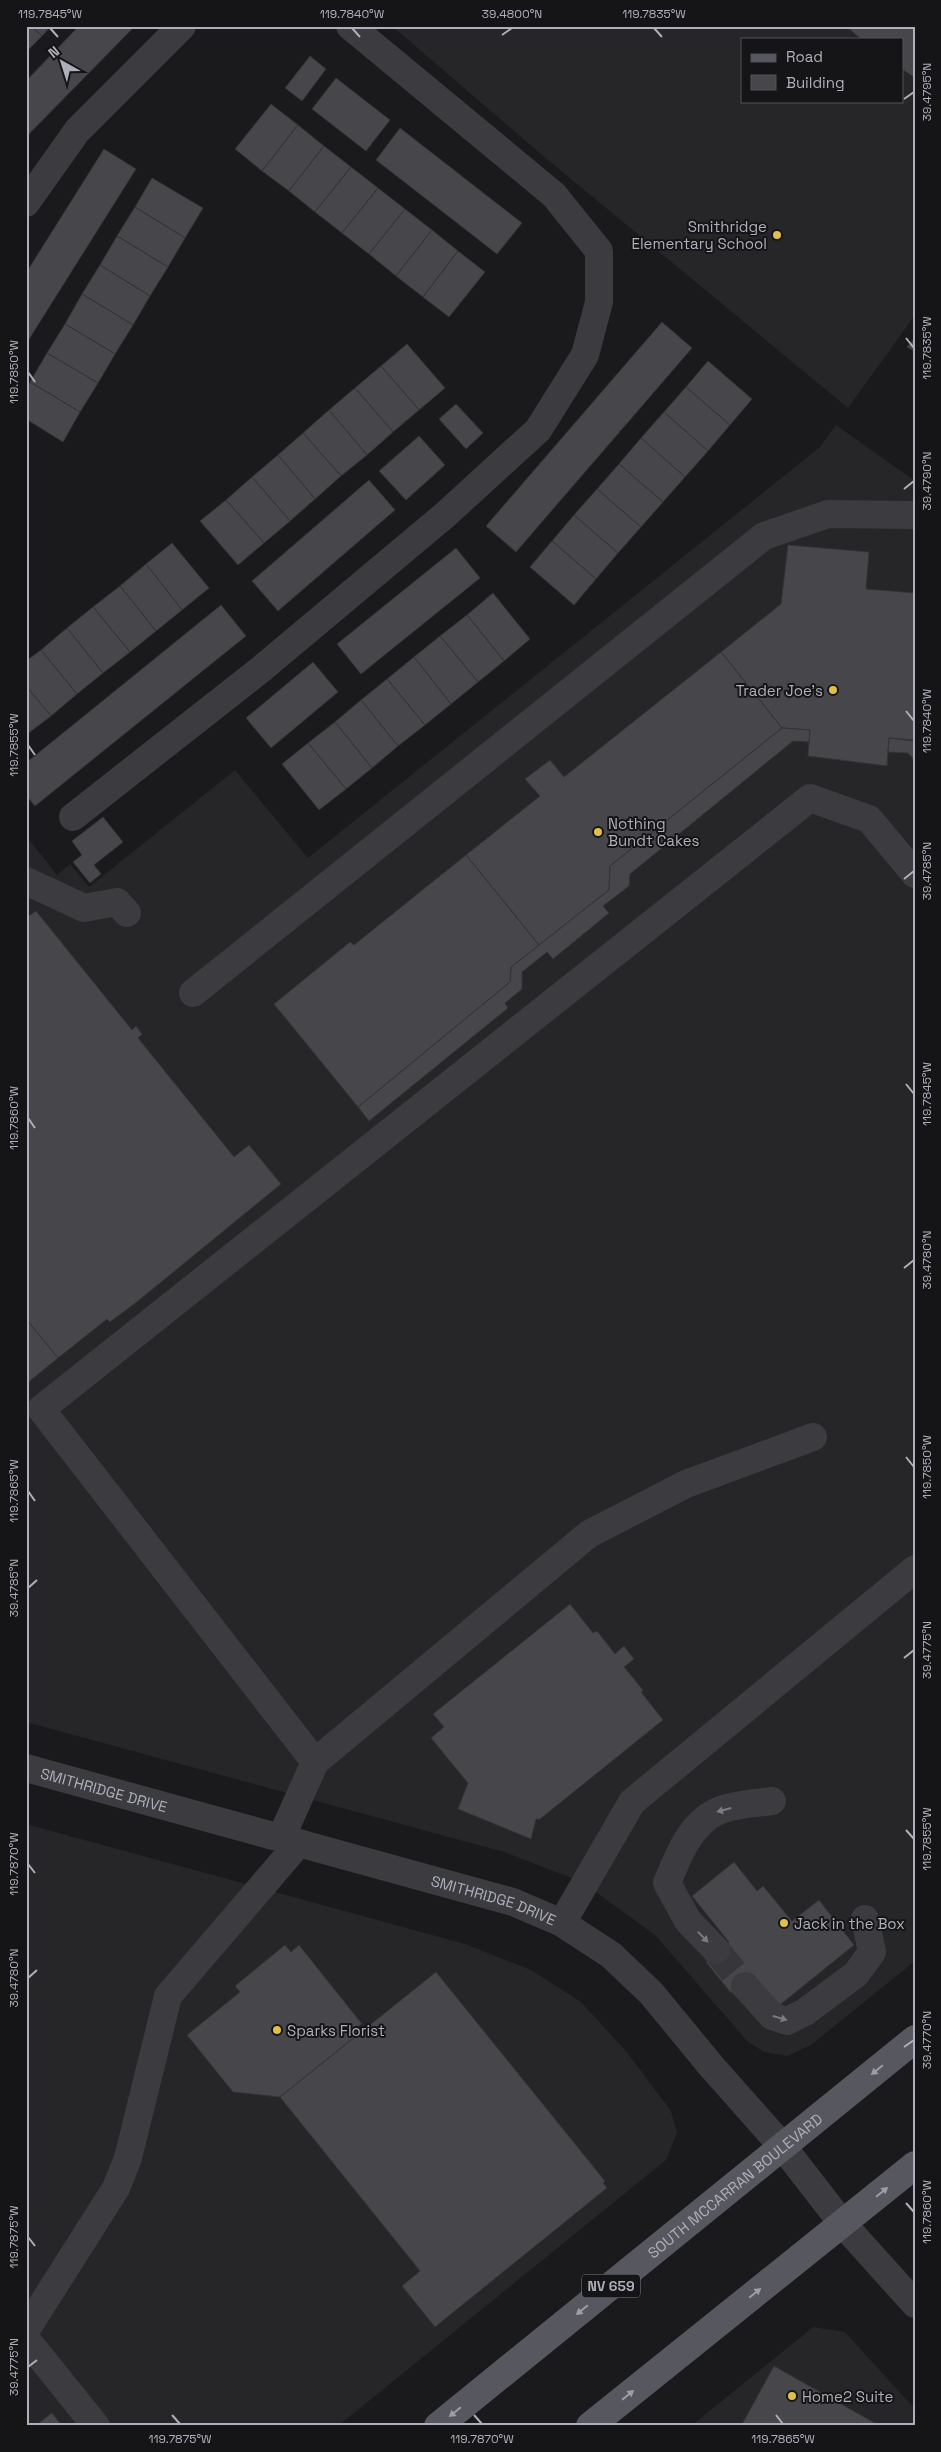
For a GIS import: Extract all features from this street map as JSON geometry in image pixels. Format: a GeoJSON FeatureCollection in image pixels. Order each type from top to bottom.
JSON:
{"type":"FeatureCollection","features":[{"type":"Feature","properties":{"kind":"main road","name":"SOUTH MCCARRAN BOULEVARD"},"geometry":{"type":"LineString","coordinates":[[438,2426],[915,2039]]}},
{"type":"Feature","properties":{"kind":"main road"},"geometry":{"type":"LineString","coordinates":[[590,2426],[915,2165]]}},
{"type":"Feature","properties":{"kind":"street"},"geometry":{"type":"LineString","coordinates":[[26,203],[77,131],[182,26]]}},
{"type":"Feature","properties":{"kind":"street"},"geometry":{"type":"LineString","coordinates":[[73,817],[260,670],[445,515],[538,430],[585,355],[599,302],[599,251],[554,195],[350,26]]}},
{"type":"Feature","properties":{"kind":"street"},"geometry":{"type":"LineString","coordinates":[[193,993],[764,536],[828,514],[915,515]]}},
{"type":"Feature","properties":{"kind":"street"},"geometry":{"type":"LineString","coordinates":[[315,1762],[41,1409],[810,798],[869,819],[915,874]]}},
{"type":"Feature","properties":{"kind":"street"},"geometry":{"type":"LineString","coordinates":[[26,881],[84,908],[117,902],[127,913]]}},
{"type":"Feature","properties":{"kind":"street"},"geometry":{"type":"LineString","coordinates":[[26,2330],[116,2188],[128,2158],[168,1996],[290,1840],[315,1762],[589,1534],[686,1484],[813,1437]]}},
{"type":"Feature","properties":{"kind":"street"},"geometry":{"type":"LineString","coordinates":[[562,1923],[632,1802],[915,1570]]}},
{"type":"Feature","properties":{"kind":"street","name":"SMITHRIDGE DRIVE"},"geometry":{"type":"LineString","coordinates":[[26,1768],[513,1902],[562,1923],[611,1955],[651,1993],[712,2067],[783,2147],[842,2223],[915,2304]]}},
{"type":"Feature","properties":{"kind":"street"},"geometry":{"type":"LineString","coordinates":[[716,1950],[688,1921],[666,1883],[676,1859],[693,1830],[718,1811],[772,1801]]}},
{"type":"Feature","properties":{"kind":"street"},"geometry":{"type":"LineString","coordinates":[[745,1986],[772,2016],[788,2021],[806,2012],[856,1974],[872,1952],[865,1919]]}},
{"type":"Feature","properties":{"kind":"street"},"geometry":{"type":"LineString","coordinates":[[26,2339],[96,2426]]}},
{"type":"Feature","properties":{"kind":"shaded area","name":"Smithridge Elementary School"},"geometry":{"type":"Polygon","coordinates":[[[392,26],[915,26],[915,315],[848,408],[542,155],[392,26]]]}},
{"type":"Feature","properties":{"kind":"shaded area"},"geometry":{"type":"Polygon","coordinates":[[[836,425],[915,481],[915,1961],[811,2045],[787,2056],[764,2052],[748,2042],[655,1935],[582,1882],[504,1852],[26,1722],[26,836],[57,875],[70,864],[89,887],[235,770],[308,858],[820,447],[836,425]]]}},
{"type":"Feature","properties":{"kind":"shaded area"},"geometry":{"type":"Polygon","coordinates":[[[26,1824],[465,1944],[531,1970],[581,2002],[626,2051],[671,2111],[677,2133],[666,2160],[338,2426],[26,2426],[26,1824]]]}},
{"type":"Feature","properties":{"kind":"shaded area"},"geometry":{"type":"Polygon","coordinates":[[[813,2327],[845,2332],[915,2409],[915,2426],[691,2426],[813,2327]]]}},
{"type":"Feature","properties":{"kind":"building"},"geometry":{"type":"Polygon","coordinates":[[[26,26],[31,26],[42,36],[26,52],[26,26]]]}},
{"type":"Feature","properties":{"kind":"building"},"geometry":{"type":"Polygon","coordinates":[[[31,26],[51,26],[42,36],[31,26]]]}},
{"type":"Feature","properties":{"kind":"building"},"geometry":{"type":"Polygon","coordinates":[[[79,26],[135,26],[26,137],[26,81],[79,26]]]}},
{"type":"Feature","properties":{"kind":"building"},"geometry":{"type":"Polygon","coordinates":[[[846,26],[909,26],[915,30],[915,78],[904,70],[904,38],[860,38],[846,26]]]}},
{"type":"Feature","properties":{"kind":"building"},"geometry":{"type":"Polygon","coordinates":[[[310,56],[326,69],[302,101],[285,88],[310,56]]]}},
{"type":"Feature","properties":{"kind":"building"},"geometry":{"type":"Polygon","coordinates":[[[336,78],[390,120],[366,151],[312,109],[336,78]]]}},
{"type":"Feature","properties":{"kind":"building"},"geometry":{"type":"Polygon","coordinates":[[[271,104],[298,125],[262,171],[235,149],[271,104]]]}},
{"type":"Feature","properties":{"kind":"building"},"geometry":{"type":"Polygon","coordinates":[[[298,125],[324,146],[289,191],[262,171],[298,125]]]}},
{"type":"Feature","properties":{"kind":"building"},"geometry":{"type":"Polygon","coordinates":[[[400,128],[522,223],[497,254],[376,160],[400,128]]]}},
{"type":"Feature","properties":{"kind":"building"},"geometry":{"type":"Polygon","coordinates":[[[324,146],[351,167],[315,212],[289,191],[324,146]]]}},
{"type":"Feature","properties":{"kind":"building"},"geometry":{"type":"Polygon","coordinates":[[[104,149],[136,169],[26,344],[26,273],[104,149]]]}},
{"type":"Feature","properties":{"kind":"building"},"geometry":{"type":"Polygon","coordinates":[[[351,167],[378,188],[342,233],[315,212],[351,167]]]}},
{"type":"Feature","properties":{"kind":"building"},"geometry":{"type":"Polygon","coordinates":[[[152,178],[203,208],[185,238],[135,207],[152,178]]]}},
{"type":"Feature","properties":{"kind":"building"},"geometry":{"type":"Polygon","coordinates":[[[378,188],[405,209],[369,254],[342,233],[378,188]]]}},
{"type":"Feature","properties":{"kind":"building"},"geometry":{"type":"Polygon","coordinates":[[[135,207],[185,238],[168,267],[117,236],[135,207]]]}},
{"type":"Feature","properties":{"kind":"building"},"geometry":{"type":"Polygon","coordinates":[[[405,209],[432,230],[396,276],[369,254],[405,209]]]}},
{"type":"Feature","properties":{"kind":"building"},"geometry":{"type":"Polygon","coordinates":[[[432,230],[458,251],[423,297],[396,276],[432,230]]]}},
{"type":"Feature","properties":{"kind":"building"},"geometry":{"type":"Polygon","coordinates":[[[117,236],[168,267],[150,296],[100,265],[117,236]]]}},
{"type":"Feature","properties":{"kind":"building"},"geometry":{"type":"Polygon","coordinates":[[[458,251],[485,272],[449,317],[423,297],[458,251]]]}},
{"type":"Feature","properties":{"kind":"building"},"geometry":{"type":"Polygon","coordinates":[[[100,265],[150,296],[133,325],[82,294],[100,265]]]}},
{"type":"Feature","properties":{"kind":"building"},"geometry":{"type":"Polygon","coordinates":[[[82,294],[133,325],[115,354],[65,324],[82,294]]]}},
{"type":"Feature","properties":{"kind":"building"},"geometry":{"type":"Polygon","coordinates":[[[662,322],[692,348],[516,552],[486,526],[662,322]]]}},
{"type":"Feature","properties":{"kind":"building"},"geometry":{"type":"Polygon","coordinates":[[[65,324],[115,354],[98,383],[47,353],[65,324]]]}},
{"type":"Feature","properties":{"kind":"building"},"geometry":{"type":"Polygon","coordinates":[[[915,338],[915,351],[907,347],[915,338]]]}},
{"type":"Feature","properties":{"kind":"building"},"geometry":{"type":"Polygon","coordinates":[[[407,344],[445,388],[419,410],[381,366],[407,344]]]}},
{"type":"Feature","properties":{"kind":"building"},"geometry":{"type":"Polygon","coordinates":[[[47,353],[98,383],[80,412],[30,382],[47,353]]]}},
{"type":"Feature","properties":{"kind":"building"},"geometry":{"type":"Polygon","coordinates":[[[708,361],[752,399],[730,425],[686,387],[708,361]]]}},
{"type":"Feature","properties":{"kind":"building"},"geometry":{"type":"Polygon","coordinates":[[[381,366],[419,410],[393,432],[355,388],[381,366]]]}},
{"type":"Feature","properties":{"kind":"building"},"geometry":{"type":"Polygon","coordinates":[[[30,382],[80,412],[63,442],[26,419],[26,388],[30,382]]]}},
{"type":"Feature","properties":{"kind":"building"},"geometry":{"type":"Polygon","coordinates":[[[686,387],[730,425],[708,451],[664,412],[686,387]]]}},
{"type":"Feature","properties":{"kind":"building"},"geometry":{"type":"Polygon","coordinates":[[[355,388],[393,432],[367,455],[329,410],[355,388]]]}},
{"type":"Feature","properties":{"kind":"building"},"geometry":{"type":"Polygon","coordinates":[[[456,404],[483,433],[466,449],[439,419],[456,404]]]}},
{"type":"Feature","properties":{"kind":"building"},"geometry":{"type":"Polygon","coordinates":[[[329,410],[367,455],[341,476],[303,433],[329,410]]]}},
{"type":"Feature","properties":{"kind":"building"},"geometry":{"type":"Polygon","coordinates":[[[664,412],[708,451],[685,477],[641,438],[664,412]]]}},
{"type":"Feature","properties":{"kind":"building"},"geometry":{"type":"Polygon","coordinates":[[[303,433],[341,476],[315,499],[278,455],[303,433]]]}},
{"type":"Feature","properties":{"kind":"building"},"geometry":{"type":"Polygon","coordinates":[[[419,436],[445,465],[406,500],[379,471],[419,436]]]}},
{"type":"Feature","properties":{"kind":"building"},"geometry":{"type":"Polygon","coordinates":[[[641,438],[685,477],[663,502],[619,464],[641,438]]]}},
{"type":"Feature","properties":{"kind":"building"},"geometry":{"type":"Polygon","coordinates":[[[278,455],[315,499],[290,521],[252,477],[278,455]]]}},
{"type":"Feature","properties":{"kind":"building"},"geometry":{"type":"Polygon","coordinates":[[[619,464],[663,502],[641,527],[597,489],[619,464]]]}},
{"type":"Feature","properties":{"kind":"building"},"geometry":{"type":"Polygon","coordinates":[[[252,477],[290,521],[264,543],[226,500],[252,477]]]}},
{"type":"Feature","properties":{"kind":"building"},"geometry":{"type":"Polygon","coordinates":[[[369,480],[395,510],[278,611],[252,581],[369,480]]]}},
{"type":"Feature","properties":{"kind":"building"},"geometry":{"type":"Polygon","coordinates":[[[597,489],[641,527],[618,553],[574,515],[597,489]]]}},
{"type":"Feature","properties":{"kind":"building"},"geometry":{"type":"Polygon","coordinates":[[[226,500],[264,543],[238,565],[200,521],[226,500]]]}},
{"type":"Feature","properties":{"kind":"building"},"geometry":{"type":"Polygon","coordinates":[[[574,515],[618,553],[596,579],[552,541],[574,515]]]}},
{"type":"Feature","properties":{"kind":"building"},"geometry":{"type":"Polygon","coordinates":[[[552,541],[596,579],[574,605],[530,567],[552,541]]]}},
{"type":"Feature","properties":{"kind":"building"},"geometry":{"type":"Polygon","coordinates":[[[172,543],[209,588],[182,610],[146,564],[172,543]]]}},
{"type":"Feature","properties":{"kind":"building","name":"Trader Joe's"},"geometry":{"type":"Polygon","coordinates":[[[788,545],[869,552],[866,589],[915,593],[915,740],[889,738],[887,766],[808,756],[810,730],[782,728],[721,652],[781,604],[788,545]]]}},
{"type":"Feature","properties":{"kind":"building"},"geometry":{"type":"Polygon","coordinates":[[[456,548],[480,578],[361,674],[337,644],[456,548]]]}},
{"type":"Feature","properties":{"kind":"building"},"geometry":{"type":"Polygon","coordinates":[[[146,564],[182,610],[156,631],[120,586],[146,564]]]}},
{"type":"Feature","properties":{"kind":"building"},"geometry":{"type":"Polygon","coordinates":[[[120,586],[156,631],[130,652],[93,607],[120,586]]]}},
{"type":"Feature","properties":{"kind":"building"},"geometry":{"type":"Polygon","coordinates":[[[493,593],[530,639],[504,661],[467,615],[493,593]]]}},
{"type":"Feature","properties":{"kind":"building"},"geometry":{"type":"Polygon","coordinates":[[[221,605],[246,636],[35,806],[26,795],[26,763],[221,605]]]}},
{"type":"Feature","properties":{"kind":"building"},"geometry":{"type":"Polygon","coordinates":[[[93,607],[130,652],[103,673],[67,628],[93,607]]]}},
{"type":"Feature","properties":{"kind":"building"},"geometry":{"type":"Polygon","coordinates":[[[467,615],[504,661],[478,682],[440,636],[467,615]]]}},
{"type":"Feature","properties":{"kind":"building"},"geometry":{"type":"Polygon","coordinates":[[[67,628],[103,673],[77,694],[41,650],[67,628]]]}},
{"type":"Feature","properties":{"kind":"building"},"geometry":{"type":"Polygon","coordinates":[[[440,636],[478,682],[451,704],[414,657],[440,636]]]}},
{"type":"Feature","properties":{"kind":"building"},"geometry":{"type":"Polygon","coordinates":[[[41,650],[77,694],[51,716],[26,686],[26,661],[41,650]]]}},
{"type":"Feature","properties":{"kind":"building"},"geometry":{"type":"Polygon","coordinates":[[[721,652],[782,728],[610,866],[609,890],[539,945],[466,855],[540,796],[525,779],[550,760],[564,777],[721,652]]]}},
{"type":"Feature","properties":{"kind":"building"},"geometry":{"type":"Polygon","coordinates":[[[414,657],[451,704],[425,725],[387,679],[414,657]]]}},
{"type":"Feature","properties":{"kind":"building"},"geometry":{"type":"Polygon","coordinates":[[[313,662],[338,692],[271,748],[246,718],[313,662]]]}},
{"type":"Feature","properties":{"kind":"building"},"geometry":{"type":"Polygon","coordinates":[[[387,679],[425,725],[398,746],[361,700],[387,679]]]}},
{"type":"Feature","properties":{"kind":"building"},"geometry":{"type":"Polygon","coordinates":[[[26,686],[51,716],[26,735],[26,686]]]}},
{"type":"Feature","properties":{"kind":"building"},"geometry":{"type":"Polygon","coordinates":[[[361,700],[398,746],[372,768],[335,722],[361,700]]]}},
{"type":"Feature","properties":{"kind":"building"},"geometry":{"type":"Polygon","coordinates":[[[335,722],[372,768],[346,789],[308,743],[335,722]]]}},
{"type":"Feature","properties":{"kind":"building"},"geometry":{"type":"Polygon","coordinates":[[[782,728],[810,730],[809,742],[793,741],[630,874],[629,886],[603,906],[609,913],[553,959],[547,952],[522,972],[522,989],[505,1003],[508,1008],[369,1121],[358,1107],[510,982],[511,967],[609,890],[610,866],[782,728]]]}},
{"type":"Feature","properties":{"kind":"building"},"geometry":{"type":"Polygon","coordinates":[[[889,738],[914,741],[915,761],[908,753],[888,752],[889,738]]]}},
{"type":"Feature","properties":{"kind":"building"},"geometry":{"type":"Polygon","coordinates":[[[308,743],[346,789],[319,810],[282,764],[308,743]]]}},
{"type":"Feature","properties":{"kind":"building"},"geometry":{"type":"Polygon","coordinates":[[[103,817],[123,842],[94,865],[101,874],[90,883],[73,862],[82,855],[72,841],[103,817]]]}},
{"type":"Feature","properties":{"kind":"building"},"geometry":{"type":"Polygon","coordinates":[[[466,855],[539,945],[511,967],[510,982],[358,1107],[274,1004],[350,942],[354,945],[466,855]]]}},
{"type":"Feature","properties":{"kind":"building"},"geometry":{"type":"Polygon","coordinates":[[[36,911],[132,1030],[136,1026],[142,1034],[138,1038],[234,1157],[249,1145],[281,1184],[138,1301],[110,1322],[107,1319],[58,1358],[26,1319],[26,918],[36,911]]]}},
{"type":"Feature","properties":{"kind":"building"},"geometry":{"type":"Polygon","coordinates":[[[26,1319],[58,1358],[26,1384],[26,1319]]]}},
{"type":"Feature","properties":{"kind":"building"},"geometry":{"type":"Polygon","coordinates":[[[570,1604],[593,1633],[597,1631],[615,1654],[624,1646],[634,1659],[624,1667],[643,1690],[641,1692],[663,1720],[540,1819],[536,1819],[531,1839],[458,1809],[468,1783],[431,1738],[444,1727],[433,1714],[570,1604]]]}},
{"type":"Feature","properties":{"kind":"building"},"geometry":{"type":"Polygon","coordinates":[[[734,1862],[757,1891],[763,1886],[792,1921],[819,1900],[854,1945],[776,2008],[751,1977],[731,1993],[706,1962],[729,1942],[692,1896],[734,1862]]]}},
{"type":"Feature","properties":{"kind":"building"},"geometry":{"type":"Polygon","coordinates":[[[285,1945],[291,1952],[299,1945],[362,2024],[357,2027],[361,2032],[280,2097],[233,2092],[187,2035],[240,1992],[235,1986],[285,1945]]]}},
{"type":"Feature","properties":{"kind":"building"},"geometry":{"type":"Polygon","coordinates":[[[436,1972],[605,2181],[603,2183],[607,2188],[435,2327],[402,2286],[420,2271],[280,2097],[436,1972]]]}},
{"type":"Feature","properties":{"kind":"building","name":"Home2 Suite"},"geometry":{"type":"Polygon","coordinates":[[[774,2366],[880,2426],[741,2426],[774,2366]]]}},
{"type":"Feature","properties":{"kind":"building"},"geometry":{"type":"Polygon","coordinates":[[[52,2413],[62,2426],[35,2426],[52,2413]]]}},
{"type":"Feature","properties":{"kind":"tunnel"},"geometry":{"type":"LineString","coordinates":[[716,1950],[745,1986]]}},
{"type":"Feature","properties":{"kind":"place","name":"Smithridge Elementary School"},"geometry":{"type":"Point","coordinates":[777,235]}},
{"type":"Feature","properties":{"kind":"place","name":"Trader Joe's"},"geometry":{"type":"Point","coordinates":[833,690]}},
{"type":"Feature","properties":{"kind":"place","name":"Nothing Bundt Cakes"},"geometry":{"type":"Point","coordinates":[598,832]}},
{"type":"Feature","properties":{"kind":"place","name":"Jack in the Box"},"geometry":{"type":"Point","coordinates":[784,1923]}},
{"type":"Feature","properties":{"kind":"place","name":"Sparks Florist"},"geometry":{"type":"Point","coordinates":[277,2030]}},
{"type":"Feature","properties":{"kind":"place","name":"Home2 Suite"},"geometry":{"type":"Point","coordinates":[792,2396]}}]}
